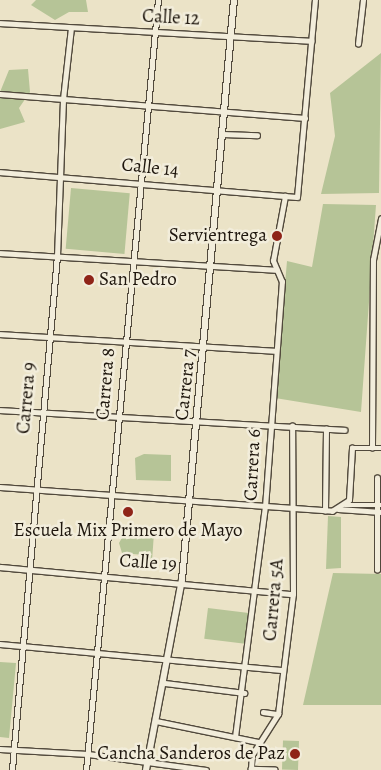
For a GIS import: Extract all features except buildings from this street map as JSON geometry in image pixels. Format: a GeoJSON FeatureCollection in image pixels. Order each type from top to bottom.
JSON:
{"type":"FeatureCollection","features":[{"type":"Feature","properties":{"kind":"street","name":"Carrera 8"},"geometry":{"type":"LineString","coordinates":[[86,770],[104,575],[114,495],[117,416],[142,181],[147,107],[158,0]]}},
{"type":"Feature","properties":{"kind":"street","name":"Carrera 7"},"geometry":{"type":"LineString","coordinates":[[146,770],[165,682],[182,580],[214,266],[218,190],[234,0]]}},
{"type":"Feature","properties":{"kind":"street"},"geometry":{"type":"LineString","coordinates":[[0,94],[36,95],[147,107],[305,118],[315,0]]}},
{"type":"Feature","properties":{"kind":"street"},"geometry":{"type":"LineString","coordinates":[[358,44],[363,0]]}},
{"type":"Feature","properties":{"kind":"street","name":"Calle 12"},"geometry":{"type":"LineString","coordinates":[[0,23],[311,41]]}},
{"type":"Feature","properties":{"kind":"street","name":"Carrera 9"},"geometry":{"type":"LineString","coordinates":[[12,770],[30,569],[41,414],[57,256],[63,99],[70,28]]}},
{"type":"Feature","properties":{"kind":"street","name":"Calle 14"},"geometry":{"type":"LineString","coordinates":[[0,172],[142,181],[218,190],[297,196],[305,118]]}},
{"type":"Feature","properties":{"kind":"street"},"geometry":{"type":"LineString","coordinates":[[223,134],[257,135]]}},
{"type":"Feature","properties":{"kind":"street","name":"Carrera 6"},"geometry":{"type":"LineString","coordinates":[[235,737],[244,693],[265,507],[275,351],[282,282],[276,270],[285,196]]}},
{"type":"Feature","properties":{"kind":"street"},"geometry":{"type":"LineString","coordinates":[[372,448],[374,320],[372,260],[381,219]]}},
{"type":"Feature","properties":{"kind":"street"},"geometry":{"type":"LineString","coordinates":[[0,253],[276,270]]}},
{"type":"Feature","properties":{"kind":"street"},"geometry":{"type":"LineString","coordinates":[[374,320],[381,320]]}},
{"type":"Feature","properties":{"kind":"street"},"geometry":{"type":"LineString","coordinates":[[0,334],[275,351]]}},
{"type":"Feature","properties":{"kind":"street"},"geometry":{"type":"LineString","coordinates":[[0,410],[41,414],[117,416],[344,430]]}},
{"type":"Feature","properties":{"kind":"street","name":"Carrera 5A"},"geometry":{"type":"LineString","coordinates":[[278,714],[281,670],[293,594],[292,426]]}},
{"type":"Feature","properties":{"kind":"street"},"geometry":{"type":"LineString","coordinates":[[326,429],[326,511]]}},
{"type":"Feature","properties":{"kind":"street"},"geometry":{"type":"LineString","coordinates":[[345,505],[350,496],[351,451],[381,448]]}},
{"type":"Feature","properties":{"kind":"street"},"geometry":{"type":"LineString","coordinates":[[377,478],[379,505],[377,570]]}},
{"type":"Feature","properties":{"kind":"street"},"geometry":{"type":"LineString","coordinates":[[0,487],[293,510],[326,511],[338,509],[345,505],[379,505]]}},
{"type":"Feature","properties":{"kind":"street"},"geometry":{"type":"LineString","coordinates":[[352,505],[352,512]]}},
{"type":"Feature","properties":{"kind":"street"},"geometry":{"type":"LineString","coordinates":[[338,509],[352,512],[379,512]]}},
{"type":"Feature","properties":{"kind":"street","name":"Calle 19"},"geometry":{"type":"LineString","coordinates":[[0,567],[182,580],[293,594]]}},
{"type":"Feature","properties":{"kind":"street"},"geometry":{"type":"LineString","coordinates":[[0,644],[281,670]]}},
{"type":"Feature","properties":{"kind":"street"},"geometry":{"type":"LineString","coordinates":[[165,682],[244,693]]}},
{"type":"Feature","properties":{"kind":"street"},"geometry":{"type":"LineString","coordinates":[[264,712],[278,714],[258,742],[251,769],[275,770]]}},
{"type":"Feature","properties":{"kind":"street"},"geometry":{"type":"LineString","coordinates":[[156,721],[258,742]]}},
{"type":"Feature","properties":{"kind":"street"},"geometry":{"type":"LineString","coordinates":[[0,749],[88,754],[206,770]]}},
{"type":"Feature","properties":{"kind":"green space"},"geometry":{"type":"Polygon","coordinates":[[[36,0],[86,0],[88,12],[69,12],[55,20],[31,5],[36,0]]]}},
{"type":"Feature","properties":{"kind":"green space"},"geometry":{"type":"Polygon","coordinates":[[[381,53],[379,193],[321,194],[335,136],[330,93],[381,53]]]}},
{"type":"Feature","properties":{"kind":"green space"},"geometry":{"type":"Polygon","coordinates":[[[28,69],[30,92],[19,108],[25,122],[0,129],[0,92],[9,70],[28,69]]]}},
{"type":"Feature","properties":{"kind":"green space"},"geometry":{"type":"Polygon","coordinates":[[[71,188],[130,193],[124,254],[66,249],[71,188]]]}},
{"type":"Feature","properties":{"kind":"green space"},"geometry":{"type":"Polygon","coordinates":[[[323,204],[376,205],[361,412],[275,398],[287,261],[312,267],[323,204]]]}},
{"type":"Feature","properties":{"kind":"green space"},"geometry":{"type":"Polygon","coordinates":[[[144,454],[171,455],[171,481],[136,480],[135,458],[144,454]]]}},
{"type":"Feature","properties":{"kind":"green space"},"geometry":{"type":"Polygon","coordinates":[[[328,516],[341,517],[341,568],[326,569],[328,516]]]}},
{"type":"Feature","properties":{"kind":"green space"},"geometry":{"type":"Polygon","coordinates":[[[145,528],[154,533],[152,561],[144,561],[144,555],[122,553],[119,543],[123,536],[137,538],[145,528]]]}},
{"type":"Feature","properties":{"kind":"green space"},"geometry":{"type":"Polygon","coordinates":[[[333,573],[381,574],[381,705],[303,705],[333,573]]]}},
{"type":"Feature","properties":{"kind":"green space"},"geometry":{"type":"Polygon","coordinates":[[[208,608],[249,613],[245,644],[204,639],[208,608]]]}},
{"type":"Feature","properties":{"kind":"green space"},"geometry":{"type":"Polygon","coordinates":[[[0,662],[16,663],[9,738],[0,737],[0,662]]]}},
{"type":"Feature","properties":{"kind":"green space"},"geometry":{"type":"Polygon","coordinates":[[[283,740],[299,741],[298,770],[282,769],[283,740]]]}},
{"type":"Feature","properties":{"kind":"place","name":"Servientrega"},"geometry":{"type":"Point","coordinates":[277,236]}},
{"type":"Feature","properties":{"kind":"place","name":"San Pedro"},"geometry":{"type":"Point","coordinates":[89,280]}},
{"type":"Feature","properties":{"kind":"place","name":"Escuela Mix Primero de Mayo"},"geometry":{"type":"Point","coordinates":[128,512]}},
{"type":"Feature","properties":{"kind":"place","name":"Cancha Sanderos de Paz"},"geometry":{"type":"Point","coordinates":[295,754]}}]}
